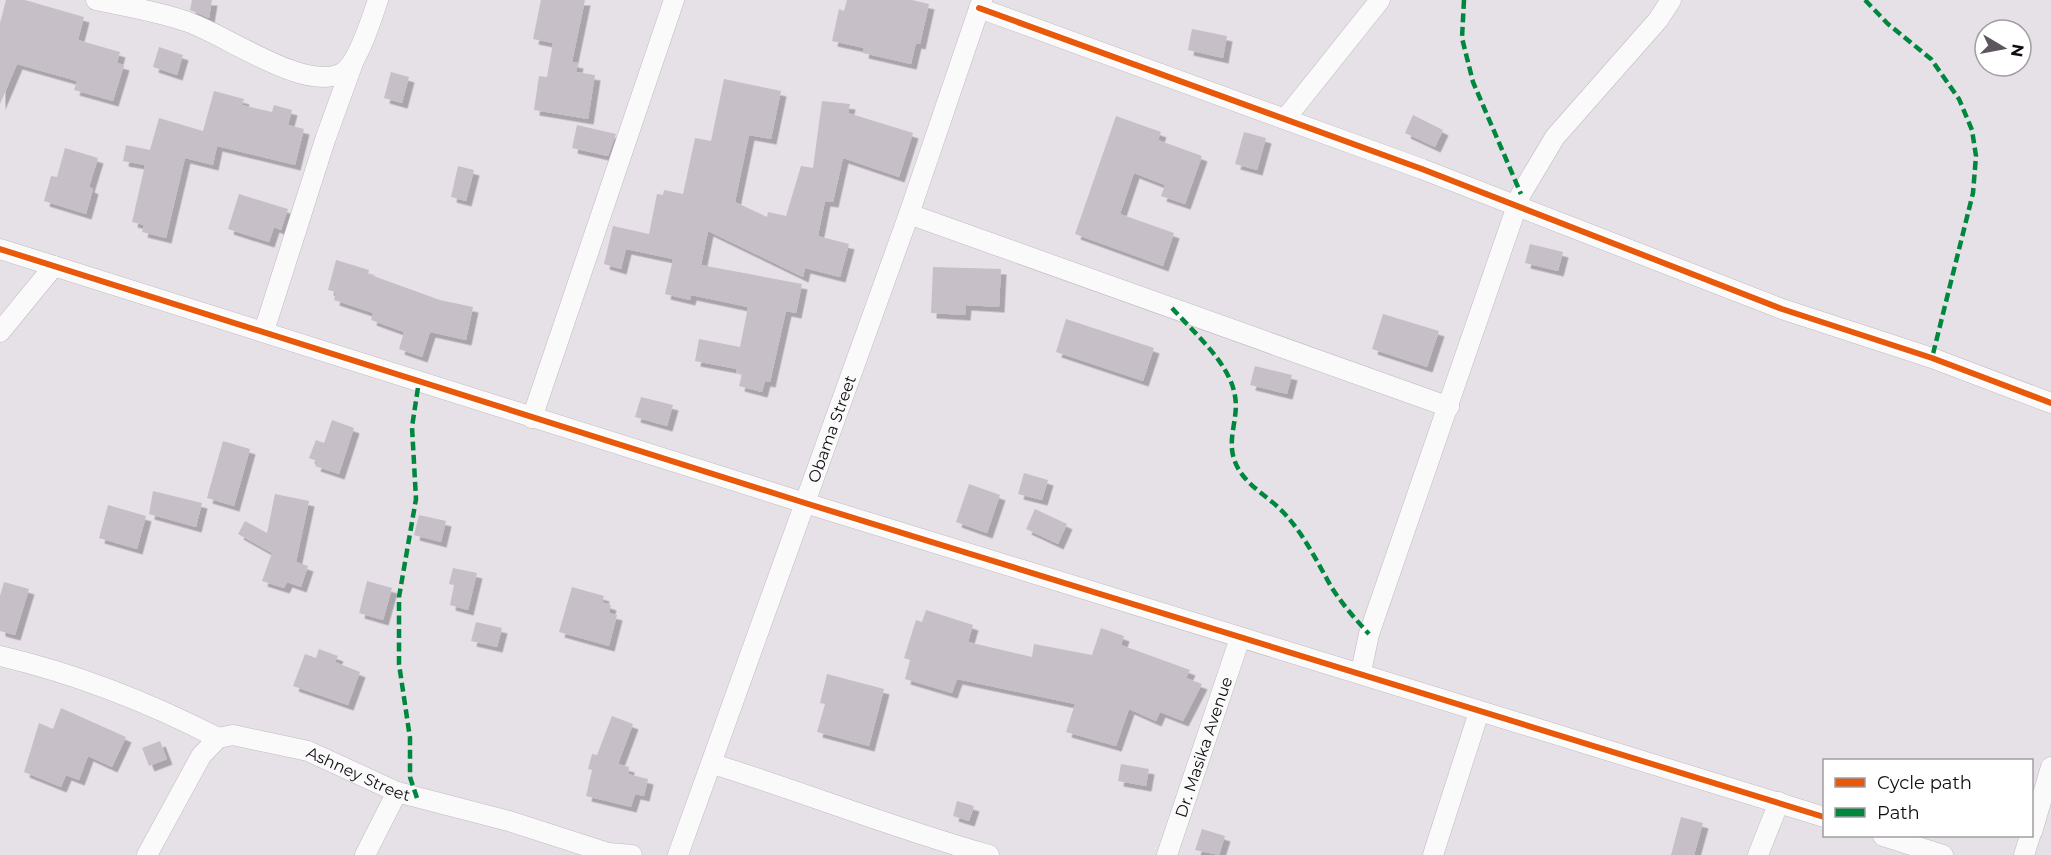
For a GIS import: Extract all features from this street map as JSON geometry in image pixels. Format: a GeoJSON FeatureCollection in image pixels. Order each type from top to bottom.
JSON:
{"type":"FeatureCollection","features":[{"type":"Feature","properties":{"kind":"street"},"geometry":{"type":"LineString","coordinates":[[96,0],[186,21],[291,70],[327,78],[344,72],[354,58]]}},
{"type":"Feature","properties":{"kind":"street"},"geometry":{"type":"LineString","coordinates":[[264,331],[324,140],[378,0]]}},
{"type":"Feature","properties":{"kind":"street"},"geometry":{"type":"LineString","coordinates":[[532,418],[674,0]]}},
{"type":"Feature","properties":{"kind":"street"},"geometry":{"type":"LineString","coordinates":[[1285,119],[1380,0]]}},
{"type":"Feature","properties":{"kind":"street"},"geometry":{"type":"LineString","coordinates":[[1361,672],[1369,634],[1449,407],[1515,208],[1555,137],[1658,20],[1671,0]]}},
{"type":"Feature","properties":{"kind":"street"},"geometry":{"type":"LineString","coordinates":[[981,4],[1422,169],[1515,208],[1782,309],[1932,358],[2051,403]]}},
{"type":"Feature","properties":{"kind":"street","name":"Obama Street"},"geometry":{"type":"LineString","coordinates":[[678,855],[713,764],[909,214],[981,4]]}},
{"type":"Feature","properties":{"kind":"street"},"geometry":{"type":"LineString","coordinates":[[909,214],[1449,407]]}},
{"type":"Feature","properties":{"kind":"street"},"geometry":{"type":"LineString","coordinates":[[0,249],[532,418],[1240,638],[1361,672],[1479,712],[1823,817]]}},
{"type":"Feature","properties":{"kind":"street"},"geometry":{"type":"LineString","coordinates":[[0,332],[54,266]]}},
{"type":"Feature","properties":{"kind":"street","name":"Dr. Masika Avenue"},"geometry":{"type":"LineString","coordinates":[[1167,855],[1240,638]]}},
{"type":"Feature","properties":{"kind":"street"},"geometry":{"type":"LineString","coordinates":[[0,656],[63,671],[159,708],[218,738],[201,756],[147,855]]}},
{"type":"Feature","properties":{"kind":"street"},"geometry":{"type":"LineString","coordinates":[[1433,855],[1479,712]]}},
{"type":"Feature","properties":{"kind":"street","name":"Ashney Street"},"geometry":{"type":"LineString","coordinates":[[218,738],[245,735],[308,751],[398,792],[509,821],[608,853],[632,855]]}},
{"type":"Feature","properties":{"kind":"street"},"geometry":{"type":"LineString","coordinates":[[713,764],[780,785],[926,837],[989,855]]}},
{"type":"Feature","properties":{"kind":"street"},"geometry":{"type":"LineString","coordinates":[[2033,827],[2051,767]]}},
{"type":"Feature","properties":{"kind":"street"},"geometry":{"type":"LineString","coordinates":[[365,855],[398,792]]}},
{"type":"Feature","properties":{"kind":"street"},"geometry":{"type":"LineString","coordinates":[[1758,855],[1779,802]]}},
{"type":"Feature","properties":{"kind":"street"},"geometry":{"type":"LineString","coordinates":[[1885,837],[1943,855]]}},
{"type":"Feature","properties":{"kind":"street"},"geometry":{"type":"LineString","coordinates":[[2024,855],[2030,837]]}},
{"type":"Feature","properties":{"kind":"building"},"geometry":{"type":"Polygon","coordinates":[[[6,0],[25,0],[84,17],[78,40],[120,52],[117,63],[124,65],[113,101],[74,90],[77,81],[17,64],[0,104],[0,23],[6,0]]]}},
{"type":"Feature","properties":{"kind":"building"},"geometry":{"type":"Polygon","coordinates":[[[192,0],[212,0],[209,18],[190,10],[192,0]]]}},
{"type":"Feature","properties":{"kind":"building"},"geometry":{"type":"Polygon","coordinates":[[[541,0],[585,0],[572,62],[578,63],[576,72],[595,75],[588,119],[534,110],[539,76],[547,77],[553,43],[533,39],[541,0]]]}},
{"type":"Feature","properties":{"kind":"building"},"geometry":{"type":"Polygon","coordinates":[[[847,0],[912,0],[929,4],[920,44],[916,43],[911,64],[863,53],[864,48],[832,41],[839,9],[844,11],[847,0]]]}},
{"type":"Feature","properties":{"kind":"building"},"geometry":{"type":"Polygon","coordinates":[[[1192,29],[1227,36],[1223,58],[1188,50],[1192,29]]]}},
{"type":"Feature","properties":{"kind":"building"},"geometry":{"type":"Polygon","coordinates":[[[159,47],[183,55],[177,75],[153,67],[159,47]]]}},
{"type":"Feature","properties":{"kind":"building"},"geometry":{"type":"Polygon","coordinates":[[[391,72],[409,77],[402,103],[384,98],[391,72]]]}},
{"type":"Feature","properties":{"kind":"building"},"geometry":{"type":"Polygon","coordinates":[[[724,79],[781,91],[771,139],[749,135],[735,202],[767,217],[768,212],[786,216],[801,166],[813,168],[822,101],[850,104],[848,113],[913,133],[899,177],[843,158],[833,202],[825,201],[818,236],[849,244],[840,277],[805,268],[803,277],[708,231],[701,265],[802,284],[796,313],[786,311],[770,382],[765,381],[762,392],[739,386],[742,374],[736,373],[737,369],[695,361],[699,339],[740,347],[748,307],[691,295],[690,300],[665,294],[673,259],[626,249],[621,269],[604,264],[613,226],[649,234],[657,194],[663,195],[664,190],[683,194],[695,138],[711,141],[724,79]]]}},
{"type":"Feature","properties":{"kind":"building"},"geometry":{"type":"Polygon","coordinates":[[[214,91],[244,99],[242,105],[272,112],[274,105],[292,110],[288,125],[304,129],[295,165],[217,146],[213,165],[185,158],[166,238],[142,232],[144,225],[132,222],[145,165],[123,161],[126,145],[150,150],[159,118],[203,131],[214,91]]]}},
{"type":"Feature","properties":{"kind":"building"},"geometry":{"type":"Polygon","coordinates":[[[1413,115],[1443,130],[1435,147],[1405,133],[1413,115]]]}},
{"type":"Feature","properties":{"kind":"building"},"geometry":{"type":"Polygon","coordinates":[[[1116,116],[1161,132],[1158,140],[1202,156],[1185,204],[1161,196],[1165,185],[1134,173],[1120,214],[1174,233],[1163,266],[1075,234],[1116,116]]]}},
{"type":"Feature","properties":{"kind":"building"},"geometry":{"type":"Polygon","coordinates":[[[577,125],[616,134],[608,156],[572,148],[577,125]]]}},
{"type":"Feature","properties":{"kind":"building"},"geometry":{"type":"Polygon","coordinates":[[[1244,132],[1266,138],[1257,170],[1235,164],[1244,132]]]}},
{"type":"Feature","properties":{"kind":"building"},"geometry":{"type":"Polygon","coordinates":[[[65,148],[98,158],[89,187],[93,189],[86,214],[44,201],[51,176],[57,177],[65,148]]]}},
{"type":"Feature","properties":{"kind":"building"},"geometry":{"type":"Polygon","coordinates":[[[458,166],[474,170],[466,201],[451,197],[458,166]]]}},
{"type":"Feature","properties":{"kind":"building"},"geometry":{"type":"Polygon","coordinates":[[[239,194],[288,209],[281,230],[274,227],[269,242],[228,229],[239,194]]]}},
{"type":"Feature","properties":{"kind":"building"},"geometry":{"type":"Polygon","coordinates":[[[1530,244],[1563,252],[1558,271],[1525,263],[1530,244]]]}},
{"type":"Feature","properties":{"kind":"building"},"geometry":{"type":"Polygon","coordinates":[[[336,260],[369,270],[368,274],[440,300],[473,307],[466,340],[430,332],[422,357],[399,349],[404,332],[371,320],[373,313],[334,300],[336,292],[328,290],[336,260]]]}},
{"type":"Feature","properties":{"kind":"building"},"geometry":{"type":"Polygon","coordinates":[[[933,267],[1001,269],[999,307],[966,305],[965,315],[931,313],[933,267]]]}},
{"type":"Feature","properties":{"kind":"building"},"geometry":{"type":"Polygon","coordinates":[[[1383,314],[1439,331],[1427,367],[1372,349],[1383,314]]]}},
{"type":"Feature","properties":{"kind":"building"},"geometry":{"type":"Polygon","coordinates":[[[1066,319],[1154,348],[1143,381],[1056,352],[1066,319]]]}},
{"type":"Feature","properties":{"kind":"building"},"geometry":{"type":"Polygon","coordinates":[[[1255,366],[1292,375],[1287,394],[1250,385],[1255,366]]]}},
{"type":"Feature","properties":{"kind":"building"},"geometry":{"type":"Polygon","coordinates":[[[641,397],[673,405],[667,426],[635,417],[641,397]]]}},
{"type":"Feature","properties":{"kind":"building"},"geometry":{"type":"Polygon","coordinates":[[[332,420],[354,428],[339,474],[315,466],[317,461],[309,458],[316,440],[324,443],[332,420]]]}},
{"type":"Feature","properties":{"kind":"building"},"geometry":{"type":"Polygon","coordinates":[[[223,441],[250,449],[234,506],[207,498],[223,441]]]}},
{"type":"Feature","properties":{"kind":"building"},"geometry":{"type":"Polygon","coordinates":[[[1024,473],[1048,480],[1042,500],[1018,494],[1024,473]]]}},
{"type":"Feature","properties":{"kind":"building"},"geometry":{"type":"Polygon","coordinates":[[[969,484],[1000,495],[987,533],[956,522],[969,484]]]}},
{"type":"Feature","properties":{"kind":"building"},"geometry":{"type":"Polygon","coordinates":[[[153,491],[202,503],[196,527],[149,514],[153,491]]]}},
{"type":"Feature","properties":{"kind":"building"},"geometry":{"type":"Polygon","coordinates":[[[275,494],[309,501],[296,562],[308,566],[301,587],[287,582],[284,588],[262,581],[272,553],[238,534],[245,521],[267,533],[275,494]]]}},
{"type":"Feature","properties":{"kind":"building"},"geometry":{"type":"Polygon","coordinates":[[[108,505],[146,516],[137,549],[99,538],[108,505]]]}},
{"type":"Feature","properties":{"kind":"building"},"geometry":{"type":"Polygon","coordinates":[[[1035,509],[1067,524],[1058,544],[1026,529],[1035,509]]]}},
{"type":"Feature","properties":{"kind":"building"},"geometry":{"type":"Polygon","coordinates":[[[419,515],[446,521],[441,542],[414,535],[419,515]]]}},
{"type":"Feature","properties":{"kind":"building"},"geometry":{"type":"Polygon","coordinates":[[[453,568],[477,573],[468,610],[450,605],[454,585],[449,584],[453,568]]]}},
{"type":"Feature","properties":{"kind":"building"},"geometry":{"type":"Polygon","coordinates":[[[367,581],[392,588],[383,620],[359,613],[367,581]]]}},
{"type":"Feature","properties":{"kind":"building"},"geometry":{"type":"Polygon","coordinates":[[[4,582],[29,589],[15,635],[0,631],[0,596],[4,582]]]}},
{"type":"Feature","properties":{"kind":"building"},"geometry":{"type":"Polygon","coordinates":[[[572,587],[604,596],[602,602],[611,605],[609,613],[617,615],[609,646],[559,632],[572,587]]]}},
{"type":"Feature","properties":{"kind":"building"},"geometry":{"type":"Polygon","coordinates":[[[926,610],[973,625],[968,642],[1032,657],[1034,644],[1092,655],[1101,628],[1124,636],[1121,645],[1190,670],[1186,678],[1202,684],[1183,721],[1160,712],[1156,721],[1129,709],[1116,746],[1066,732],[1075,704],[957,679],[952,693],[905,679],[910,660],[904,658],[916,620],[922,622],[926,610]]]}},
{"type":"Feature","properties":{"kind":"building"},"geometry":{"type":"Polygon","coordinates":[[[476,622],[502,628],[497,647],[471,641],[476,622]]]}},
{"type":"Feature","properties":{"kind":"building"},"geometry":{"type":"Polygon","coordinates":[[[319,649],[338,656],[335,662],[360,672],[348,705],[293,686],[305,654],[316,658],[319,649]]]}},
{"type":"Feature","properties":{"kind":"building"},"geometry":{"type":"Polygon","coordinates":[[[827,674],[884,689],[869,746],[817,732],[825,704],[820,703],[827,674]]]}},
{"type":"Feature","properties":{"kind":"building"},"geometry":{"type":"Polygon","coordinates":[[[61,708],[126,737],[112,767],[88,756],[79,780],[66,775],[61,787],[24,772],[39,723],[53,729],[61,708]]]}},
{"type":"Feature","properties":{"kind":"building"},"geometry":{"type":"Polygon","coordinates":[[[612,716],[633,724],[618,764],[629,767],[628,774],[648,779],[644,796],[635,794],[631,807],[586,796],[592,770],[588,769],[592,754],[597,755],[612,716]]]}},
{"type":"Feature","properties":{"kind":"building"},"geometry":{"type":"Polygon","coordinates":[[[160,741],[167,759],[149,766],[142,748],[160,741]]]}},
{"type":"Feature","properties":{"kind":"building"},"geometry":{"type":"Polygon","coordinates":[[[1121,764],[1149,769],[1146,786],[1118,781],[1121,764]]]}},
{"type":"Feature","properties":{"kind":"building"},"geometry":{"type":"Polygon","coordinates":[[[957,801],[974,806],[969,821],[953,816],[957,801]]]}},
{"type":"Feature","properties":{"kind":"building"},"geometry":{"type":"Polygon","coordinates":[[[1681,817],[1703,823],[1694,855],[1671,855],[1681,817]]]}},
{"type":"Feature","properties":{"kind":"building"},"geometry":{"type":"Polygon","coordinates":[[[1202,829],[1225,836],[1219,855],[1195,850],[1202,829]]]}},
{"type":"Feature","properties":{"kind":"marked path"},"geometry":{"type":"LineString","coordinates":[[1464,0],[1462,38],[1473,82],[1521,194]]}},
{"type":"Feature","properties":{"kind":"marked path"},"geometry":{"type":"LineString","coordinates":[[1865,0],[1888,24],[1931,59],[1959,99],[1972,130],[1976,156],[1973,193],[1932,358]]}},
{"type":"Feature","properties":{"kind":"marked path"},"geometry":{"type":"LineString","coordinates":[[1172,308],[1210,349],[1232,384],[1236,404],[1232,451],[1238,468],[1249,482],[1291,521],[1310,548],[1336,594],[1369,634]]}},
{"type":"Feature","properties":{"kind":"marked path"},"geometry":{"type":"LineString","coordinates":[[417,798],[410,777],[410,738],[399,664],[399,597],[416,499],[412,427],[419,381]]}},
{"type":"Feature","properties":{"kind":"cycle path"},"geometry":{"type":"LineString","coordinates":[[979,8],[1422,169],[1782,309],[1932,358],[2051,403]]}},
{"type":"Feature","properties":{"kind":"cycle path"},"geometry":{"type":"LineString","coordinates":[[0,249],[805,503],[1823,817]]}}]}
